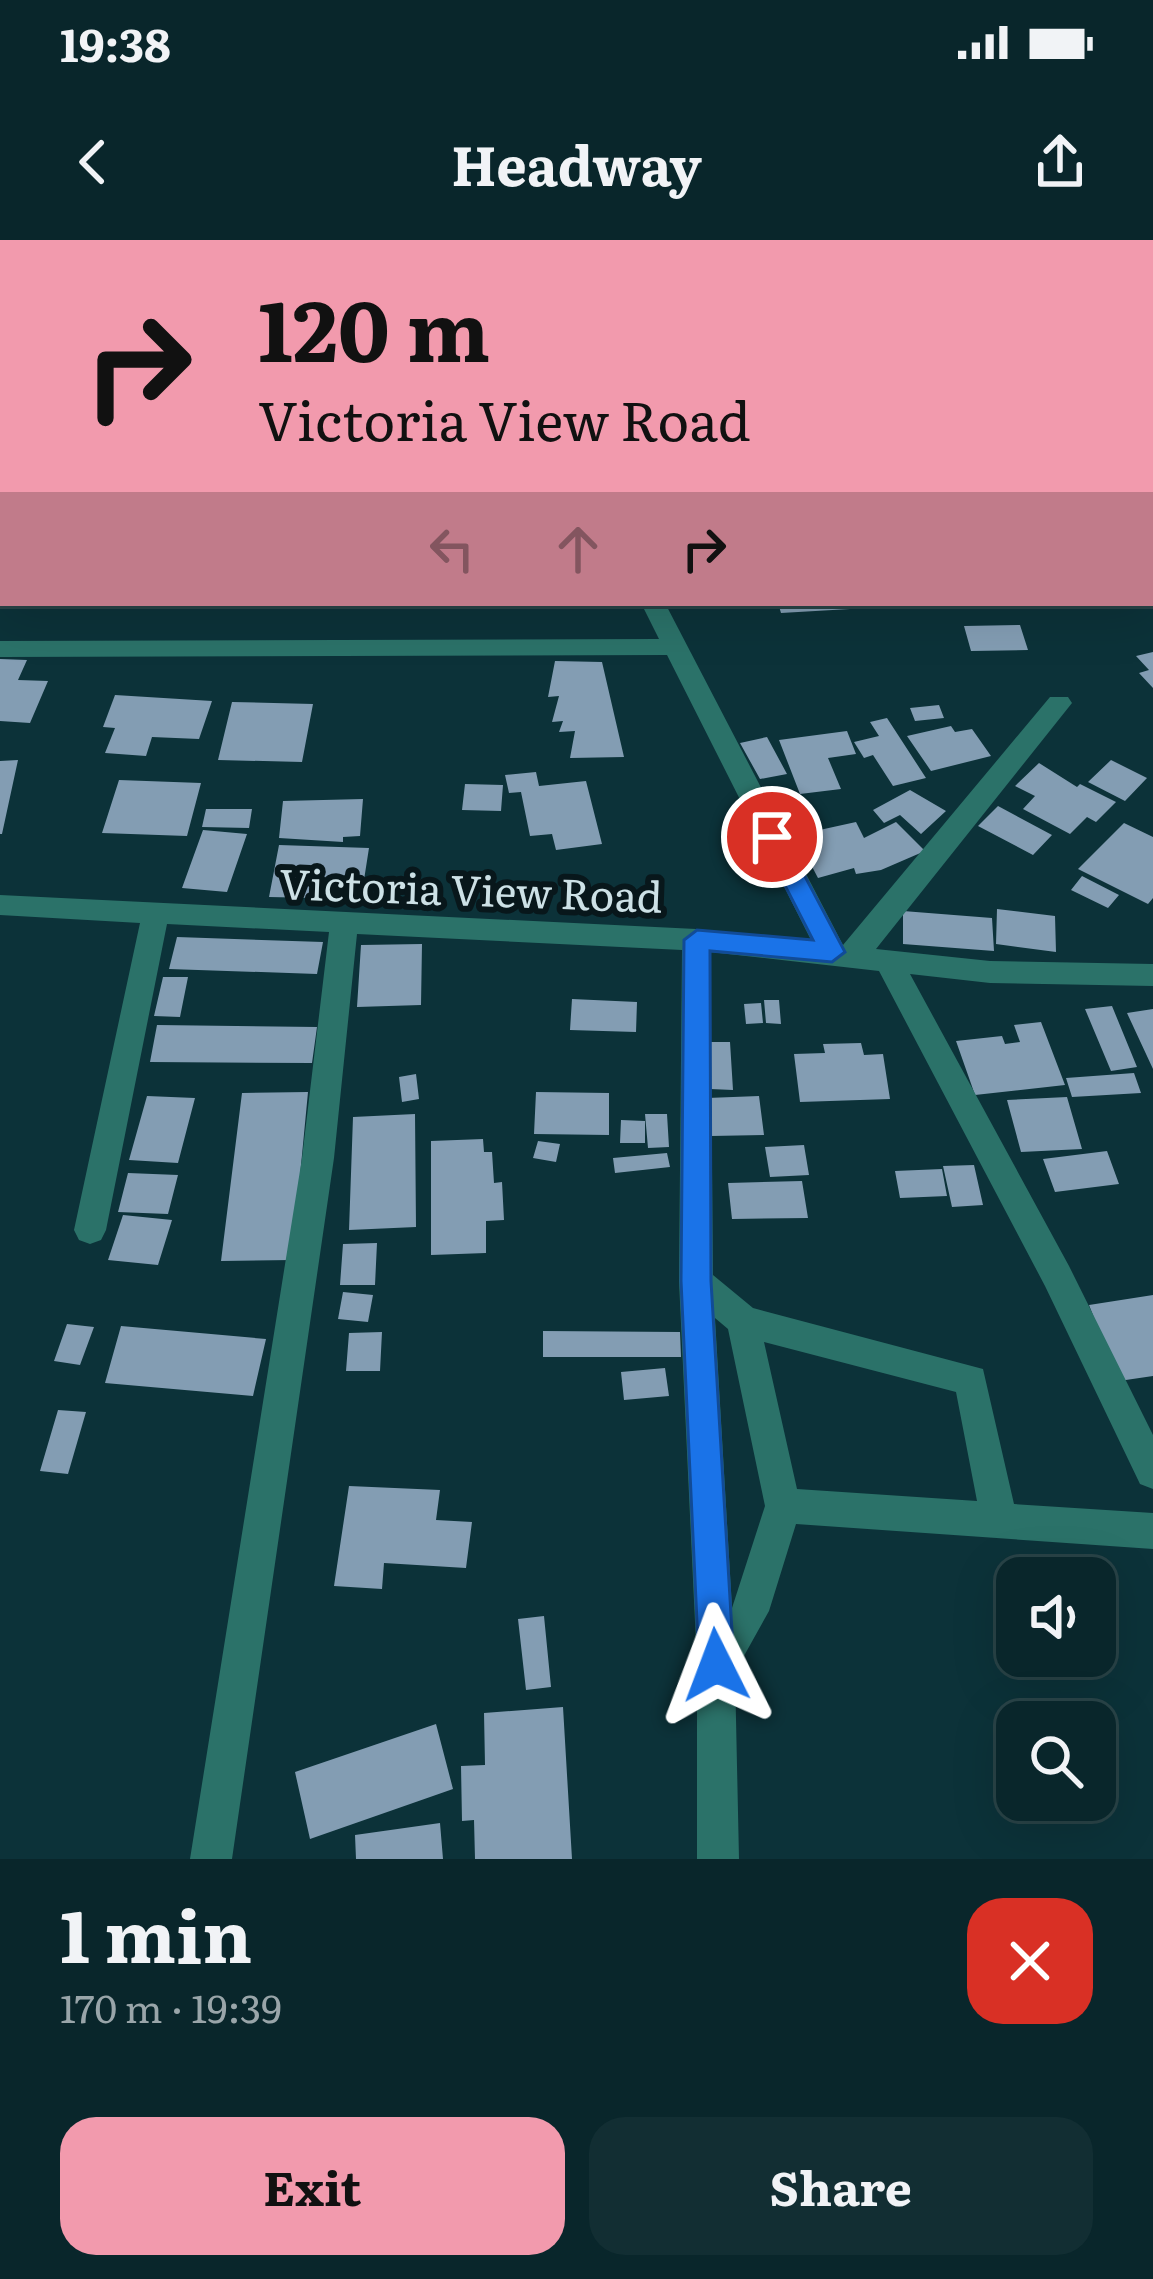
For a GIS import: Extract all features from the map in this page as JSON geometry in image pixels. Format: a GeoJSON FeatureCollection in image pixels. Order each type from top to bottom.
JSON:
{"type":"FeatureCollection","features":[{"type":"Feature","properties":{"kind":"street"},"geometry":{"type":"LineString","coordinates":[[654,606],[673,647],[858,956],[1058,1276],[1153,1472]]}},
{"type":"Feature","properties":{"kind":"street"},"geometry":{"type":"LineString","coordinates":[[0,649],[673,647]]}},
{"type":"Feature","properties":{"kind":"street"},"geometry":{"type":"LineString","coordinates":[[858,956],[1059,703]]}},
{"type":"Feature","properties":{"kind":"street","name":"Victoria View Road"},"geometry":{"type":"LineString","coordinates":[[0,905],[697,940],[990,973],[1153,974]]}},
{"type":"Feature","properties":{"kind":"street"},"geometry":{"type":"LineString","coordinates":[[90,1230],[155,916]]}},
{"type":"Feature","properties":{"kind":"street"},"geometry":{"type":"LineString","coordinates":[[211,1859],[318,1158],[344,925]]}},
{"type":"Feature","properties":{"kind":"street"},"geometry":{"type":"LineString","coordinates":[[697,940],[696,1281],[716,1665],[718,1859]]}},
{"type":"Feature","properties":{"kind":"street"},"geometry":{"type":"LineString","coordinates":[[696,1281],[743,1321],[971,1380],[999,1520]]}},
{"type":"Feature","properties":{"kind":"street"},"geometry":{"type":"LineString","coordinates":[[716,1665],[734,1646],[754,1604],[783,1506],[743,1321]]}},
{"type":"Feature","properties":{"kind":"street"},"geometry":{"type":"LineString","coordinates":[[783,1506],[1153,1531]]}},
{"type":"Feature","properties":{"kind":"building"},"geometry":{"type":"Polygon","coordinates":[[[779,606],[850,609],[781,613],[779,606]]]}},
{"type":"Feature","properties":{"kind":"building"},"geometry":{"type":"Polygon","coordinates":[[[1020,625],[1028,650],[971,651],[964,626],[1020,625]]]}},
{"type":"Feature","properties":{"kind":"building"},"geometry":{"type":"Polygon","coordinates":[[[1153,652],[1153,688],[1139,673],[1149,670],[1136,656],[1153,652]]]}},
{"type":"Feature","properties":{"kind":"building"},"geometry":{"type":"Polygon","coordinates":[[[0,659],[27,660],[18,680],[48,681],[30,723],[0,721],[0,659]]]}},
{"type":"Feature","properties":{"kind":"building"},"geometry":{"type":"Polygon","coordinates":[[[555,661],[602,662],[624,757],[570,758],[575,731],[559,732],[563,721],[552,722],[559,696],[548,697],[555,661]]]}},
{"type":"Feature","properties":{"kind":"building"},"geometry":{"type":"Polygon","coordinates":[[[115,695],[212,701],[199,739],[152,737],[146,756],[105,753],[115,728],[103,727],[115,695]]]}},
{"type":"Feature","properties":{"kind":"building"},"geometry":{"type":"Polygon","coordinates":[[[232,702],[313,704],[302,762],[218,760],[232,702]]]}},
{"type":"Feature","properties":{"kind":"building"},"geometry":{"type":"Polygon","coordinates":[[[939,705],[944,718],[915,721],[910,708],[939,705]]]}},
{"type":"Feature","properties":{"kind":"building"},"geometry":{"type":"Polygon","coordinates":[[[887,718],[926,778],[893,786],[873,755],[864,758],[854,742],[879,736],[870,722],[887,718]]]}},
{"type":"Feature","properties":{"kind":"building"},"geometry":{"type":"Polygon","coordinates":[[[951,726],[955,732],[972,729],[991,756],[931,771],[907,736],[951,726]]]}},
{"type":"Feature","properties":{"kind":"building"},"geometry":{"type":"Polygon","coordinates":[[[847,731],[856,754],[828,758],[841,789],[800,794],[779,740],[847,731]]]}},
{"type":"Feature","properties":{"kind":"building"},"geometry":{"type":"Polygon","coordinates":[[[767,737],[787,774],[760,779],[740,743],[767,737]]]}},
{"type":"Feature","properties":{"kind":"building"},"geometry":{"type":"Polygon","coordinates":[[[18,760],[2,834],[0,834],[0,761],[18,760]]]}},
{"type":"Feature","properties":{"kind":"building"},"geometry":{"type":"Polygon","coordinates":[[[1111,760],[1147,778],[1125,801],[1088,782],[1111,760]]]}},
{"type":"Feature","properties":{"kind":"building"},"geometry":{"type":"Polygon","coordinates":[[[1039,763],[1077,787],[1080,784],[1116,802],[1096,822],[1087,817],[1070,834],[1023,809],[1035,796],[1015,786],[1039,763]]]}},
{"type":"Feature","properties":{"kind":"building"},"geometry":{"type":"Polygon","coordinates":[[[536,772],[539,786],[586,781],[602,844],[556,850],[552,834],[530,836],[521,792],[509,793],[505,775],[536,772]]]}},
{"type":"Feature","properties":{"kind":"building"},"geometry":{"type":"Polygon","coordinates":[[[119,780],[201,783],[187,836],[102,833],[119,780]]]}},
{"type":"Feature","properties":{"kind":"building"},"geometry":{"type":"Polygon","coordinates":[[[465,784],[503,785],[501,811],[462,810],[465,784]]]}},
{"type":"Feature","properties":{"kind":"building"},"geometry":{"type":"Polygon","coordinates":[[[910,790],[946,811],[921,834],[900,815],[884,823],[873,810],[910,790]]]}},
{"type":"Feature","properties":{"kind":"building"},"geometry":{"type":"Polygon","coordinates":[[[363,799],[360,836],[343,837],[343,842],[279,838],[283,801],[363,799]]]}},
{"type":"Feature","properties":{"kind":"building"},"geometry":{"type":"Polygon","coordinates":[[[998,806],[1052,835],[1033,855],[978,826],[998,806]]]}},
{"type":"Feature","properties":{"kind":"building"},"geometry":{"type":"Polygon","coordinates":[[[206,809],[252,809],[249,828],[202,827],[206,809]]]}},
{"type":"Feature","properties":{"kind":"building"},"geometry":{"type":"Polygon","coordinates":[[[806,816],[815,831],[856,822],[864,838],[896,822],[925,851],[881,870],[856,874],[854,868],[818,878],[788,821],[806,816]]]}},
{"type":"Feature","properties":{"kind":"building"},"geometry":{"type":"Polygon","coordinates":[[[1124,823],[1153,837],[1153,898],[1148,904],[1078,869],[1124,823]]]}},
{"type":"Feature","properties":{"kind":"building"},"geometry":{"type":"Polygon","coordinates":[[[203,830],[247,834],[227,892],[182,888],[203,830]]]}},
{"type":"Feature","properties":{"kind":"building"},"geometry":{"type":"Polygon","coordinates":[[[279,845],[369,848],[361,899],[269,897],[279,845]]]}},
{"type":"Feature","properties":{"kind":"building"},"geometry":{"type":"Polygon","coordinates":[[[1082,876],[1119,895],[1108,908],[1071,890],[1082,876]]]}},
{"type":"Feature","properties":{"kind":"building"},"geometry":{"type":"Polygon","coordinates":[[[997,909],[1055,916],[1056,952],[996,944],[997,909]]]}},
{"type":"Feature","properties":{"kind":"building"},"geometry":{"type":"Polygon","coordinates":[[[903,911],[992,918],[994,951],[903,944],[903,911]]]}},
{"type":"Feature","properties":{"kind":"building"},"geometry":{"type":"Polygon","coordinates":[[[177,937],[323,942],[317,974],[169,969],[177,937]]]}},
{"type":"Feature","properties":{"kind":"building"},"geometry":{"type":"Polygon","coordinates":[[[422,944],[421,1005],[357,1007],[361,945],[422,944]]]}},
{"type":"Feature","properties":{"kind":"building"},"geometry":{"type":"Polygon","coordinates":[[[163,977],[188,977],[180,1017],[154,1016],[163,977]]]}},
{"type":"Feature","properties":{"kind":"building"},"geometry":{"type":"Polygon","coordinates":[[[572,999],[637,1002],[636,1032],[570,1030],[572,999]]]}},
{"type":"Feature","properties":{"kind":"building"},"geometry":{"type":"Polygon","coordinates":[[[764,1000],[779,1000],[781,1024],[766,1023],[764,1000]]]}},
{"type":"Feature","properties":{"kind":"building"},"geometry":{"type":"Polygon","coordinates":[[[761,1003],[763,1023],[746,1024],[744,1004],[761,1003]]]}},
{"type":"Feature","properties":{"kind":"building"},"geometry":{"type":"Polygon","coordinates":[[[1112,1006],[1137,1067],[1111,1071],[1085,1009],[1112,1006]]]}},
{"type":"Feature","properties":{"kind":"building"},"geometry":{"type":"Polygon","coordinates":[[[1153,1009],[1153,1069],[1127,1013],[1153,1009]]]}},
{"type":"Feature","properties":{"kind":"building"},"geometry":{"type":"Polygon","coordinates":[[[1041,1022],[1065,1085],[975,1095],[956,1041],[1002,1036],[1005,1044],[1020,1042],[1014,1025],[1041,1022]]]}},
{"type":"Feature","properties":{"kind":"building"},"geometry":{"type":"Polygon","coordinates":[[[157,1025],[317,1027],[312,1063],[150,1062],[157,1025]]]}},
{"type":"Feature","properties":{"kind":"building"},"geometry":{"type":"Polygon","coordinates":[[[708,1042],[730,1042],[733,1090],[710,1089],[708,1042]]]}},
{"type":"Feature","properties":{"kind":"building"},"geometry":{"type":"Polygon","coordinates":[[[861,1043],[864,1055],[883,1054],[890,1099],[800,1102],[794,1054],[825,1053],[823,1044],[861,1043]]]}},
{"type":"Feature","properties":{"kind":"building"},"geometry":{"type":"Polygon","coordinates":[[[1134,1073],[1141,1093],[1072,1097],[1066,1078],[1134,1073]]]}},
{"type":"Feature","properties":{"kind":"building"},"geometry":{"type":"Polygon","coordinates":[[[416,1074],[419,1099],[402,1102],[399,1077],[416,1074]]]}},
{"type":"Feature","properties":{"kind":"building"},"geometry":{"type":"Polygon","coordinates":[[[308,1092],[292,1260],[221,1261],[242,1093],[308,1092]]]}},
{"type":"Feature","properties":{"kind":"building"},"geometry":{"type":"Polygon","coordinates":[[[536,1092],[609,1093],[609,1135],[534,1134],[536,1092]]]}},
{"type":"Feature","properties":{"kind":"building"},"geometry":{"type":"Polygon","coordinates":[[[147,1096],[195,1098],[178,1163],[129,1160],[147,1096]]]}},
{"type":"Feature","properties":{"kind":"building"},"geometry":{"type":"Polygon","coordinates":[[[759,1096],[764,1135],[711,1136],[707,1098],[759,1096]]]}},
{"type":"Feature","properties":{"kind":"building"},"geometry":{"type":"Polygon","coordinates":[[[1067,1097],[1082,1149],[1021,1152],[1007,1100],[1067,1097]]]}},
{"type":"Feature","properties":{"kind":"building"},"geometry":{"type":"Polygon","coordinates":[[[415,1114],[416,1227],[349,1230],[353,1117],[415,1114]]]}},
{"type":"Feature","properties":{"kind":"building"},"geometry":{"type":"Polygon","coordinates":[[[645,1114],[667,1114],[669,1147],[648,1148],[645,1114]]]}},
{"type":"Feature","properties":{"kind":"building"},"geometry":{"type":"Polygon","coordinates":[[[621,1120],[645,1121],[645,1143],[620,1143],[621,1120]]]}},
{"type":"Feature","properties":{"kind":"building"},"geometry":{"type":"Polygon","coordinates":[[[483,1139],[484,1152],[492,1152],[494,1183],[502,1182],[504,1220],[486,1221],[486,1253],[431,1255],[431,1141],[483,1139]]]}},
{"type":"Feature","properties":{"kind":"building"},"geometry":{"type":"Polygon","coordinates":[[[538,1141],[560,1144],[556,1162],[533,1158],[538,1141]]]}},
{"type":"Feature","properties":{"kind":"building"},"geometry":{"type":"Polygon","coordinates":[[[804,1145],[809,1175],[770,1177],[765,1147],[804,1145]]]}},
{"type":"Feature","properties":{"kind":"building"},"geometry":{"type":"Polygon","coordinates":[[[1107,1151],[1119,1184],[1055,1192],[1043,1159],[1107,1151]]]}},
{"type":"Feature","properties":{"kind":"building"},"geometry":{"type":"Polygon","coordinates":[[[667,1153],[670,1167],[615,1173],[613,1158],[667,1153]]]}},
{"type":"Feature","properties":{"kind":"building"},"geometry":{"type":"Polygon","coordinates":[[[974,1165],[983,1205],[952,1207],[943,1166],[974,1165]]]}},
{"type":"Feature","properties":{"kind":"building"},"geometry":{"type":"Polygon","coordinates":[[[942,1169],[947,1196],[900,1198],[895,1171],[942,1169]]]}},
{"type":"Feature","properties":{"kind":"building"},"geometry":{"type":"Polygon","coordinates":[[[128,1173],[178,1175],[168,1214],[118,1212],[128,1173]]]}},
{"type":"Feature","properties":{"kind":"building"},"geometry":{"type":"Polygon","coordinates":[[[802,1181],[808,1218],[732,1219],[728,1183],[802,1181]]]}},
{"type":"Feature","properties":{"kind":"building"},"geometry":{"type":"Polygon","coordinates":[[[123,1215],[172,1220],[158,1265],[108,1260],[123,1215]]]}},
{"type":"Feature","properties":{"kind":"building"},"geometry":{"type":"Polygon","coordinates":[[[377,1243],[375,1285],[340,1285],[343,1244],[377,1243]]]}},
{"type":"Feature","properties":{"kind":"building"},"geometry":{"type":"Polygon","coordinates":[[[343,1292],[373,1295],[368,1322],[338,1319],[343,1292]]]}},
{"type":"Feature","properties":{"kind":"building"},"geometry":{"type":"Polygon","coordinates":[[[1153,1295],[1153,1376],[1119,1381],[1089,1305],[1153,1295]]]}},
{"type":"Feature","properties":{"kind":"building"},"geometry":{"type":"Polygon","coordinates":[[[67,1324],[94,1327],[80,1365],[54,1361],[67,1324]]]}},
{"type":"Feature","properties":{"kind":"building"},"geometry":{"type":"Polygon","coordinates":[[[121,1326],[266,1339],[253,1396],[105,1383],[121,1326]]]}},
{"type":"Feature","properties":{"kind":"building"},"geometry":{"type":"Polygon","coordinates":[[[543,1331],[680,1332],[681,1357],[543,1357],[543,1331]]]}},
{"type":"Feature","properties":{"kind":"building"},"geometry":{"type":"Polygon","coordinates":[[[382,1332],[380,1371],[346,1371],[349,1333],[382,1332]]]}},
{"type":"Feature","properties":{"kind":"building"},"geometry":{"type":"Polygon","coordinates":[[[665,1368],[669,1396],[624,1400],[621,1372],[665,1368]]]}},
{"type":"Feature","properties":{"kind":"building"},"geometry":{"type":"Polygon","coordinates":[[[58,1410],[86,1412],[68,1474],[40,1471],[58,1410]]]}},
{"type":"Feature","properties":{"kind":"building"},"geometry":{"type":"Polygon","coordinates":[[[349,1486],[440,1490],[436,1520],[472,1522],[466,1568],[384,1563],[382,1589],[334,1586],[349,1486]]]}},
{"type":"Feature","properties":{"kind":"building"},"geometry":{"type":"Polygon","coordinates":[[[544,1616],[551,1687],[526,1690],[518,1619],[544,1616]]]}},
{"type":"Feature","properties":{"kind":"building"},"geometry":{"type":"Polygon","coordinates":[[[563,1707],[572,1859],[475,1859],[474,1820],[462,1821],[461,1766],[485,1765],[484,1713],[563,1707]]]}},
{"type":"Feature","properties":{"kind":"building"},"geometry":{"type":"Polygon","coordinates":[[[436,1724],[453,1789],[310,1839],[295,1772],[436,1724]]]}},
{"type":"Feature","properties":{"kind":"building"},"geometry":{"type":"Polygon","coordinates":[[[440,1823],[443,1859],[356,1859],[355,1835],[440,1823]]]}},
{"type":"Feature","properties":{"kind":"route"},"geometry":{"type":"LineString","coordinates":[[716,1665],[696,1281],[697,940],[832,952],[772,837]]}}]}
